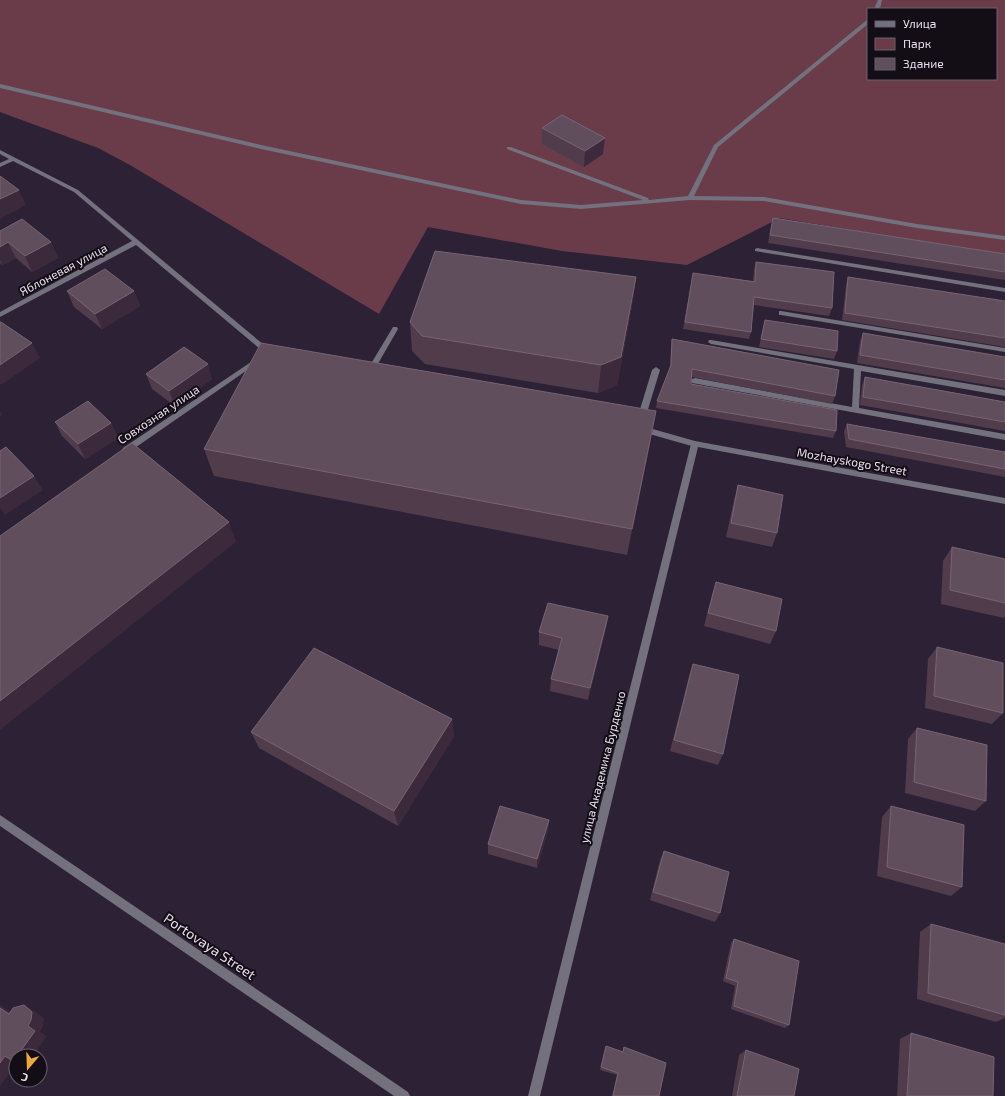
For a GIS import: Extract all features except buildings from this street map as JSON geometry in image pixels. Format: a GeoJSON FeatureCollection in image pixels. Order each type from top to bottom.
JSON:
{"type":"FeatureCollection","features":[{"type":"Feature","properties":{"kind":"street"},"geometry":{"type":"LineString","coordinates":[[690,198],[716,146],[867,22]]}},
{"type":"Feature","properties":{"kind":"street"},"geometry":{"type":"LineString","coordinates":[[0,86],[261,147],[522,202],[581,207],[649,200],[690,198],[764,199],[916,226],[1005,238]]}},
{"type":"Feature","properties":{"kind":"street"},"geometry":{"type":"LineString","coordinates":[[509,148],[649,200]]}},
{"type":"Feature","properties":{"kind":"street"},"geometry":{"type":"LineString","coordinates":[[0,152],[76,191],[136,242]]}},
{"type":"Feature","properties":{"kind":"street"},"geometry":{"type":"LineString","coordinates":[[0,165],[13,159]]}},
{"type":"Feature","properties":{"kind":"street","name":"Яблоневая улица"},"geometry":{"type":"LineString","coordinates":[[0,315],[136,242]]}},
{"type":"Feature","properties":{"kind":"street","name":"Совхозная улица"},"geometry":{"type":"LineString","coordinates":[[118,456],[273,354],[136,242]]}},
{"type":"Feature","properties":{"kind":"street"},"geometry":{"type":"LineString","coordinates":[[757,250],[1005,290]]}},
{"type":"Feature","properties":{"kind":"street"},"geometry":{"type":"LineString","coordinates":[[781,313],[1005,350]]}},
{"type":"Feature","properties":{"kind":"street"},"geometry":{"type":"LineString","coordinates":[[369,375],[395,329]]}},
{"type":"Feature","properties":{"kind":"street"},"geometry":{"type":"LineString","coordinates":[[711,342],[1005,393]]}},
{"type":"Feature","properties":{"kind":"street"},"geometry":{"type":"LineString","coordinates":[[855,410],[858,367]]}},
{"type":"Feature","properties":{"kind":"street","name":"Mozhayskogo Street"},"geometry":{"type":"LineString","coordinates":[[656,370],[635,427],[695,444],[1005,501]]}},
{"type":"Feature","properties":{"kind":"street"},"geometry":{"type":"LineString","coordinates":[[361,373],[377,376]]}},
{"type":"Feature","properties":{"kind":"street"},"geometry":{"type":"LineString","coordinates":[[695,381],[1005,437]]}},
{"type":"Feature","properties":{"kind":"street","name":"улица Академика Бурденко"},"geometry":{"type":"LineString","coordinates":[[534,1096],[695,444]]}},
{"type":"Feature","properties":{"kind":"street","name":"Portovaya Street"},"geometry":{"type":"LineString","coordinates":[[0,820],[404,1096]]}},
{"type":"Feature","properties":{"kind":"green space"},"geometry":{"type":"Polygon","coordinates":[[[0,0],[1005,0],[1005,256],[780,218],[687,265],[562,251],[428,227],[379,314],[130,165],[98,148],[0,112],[0,0]]]}}]}
